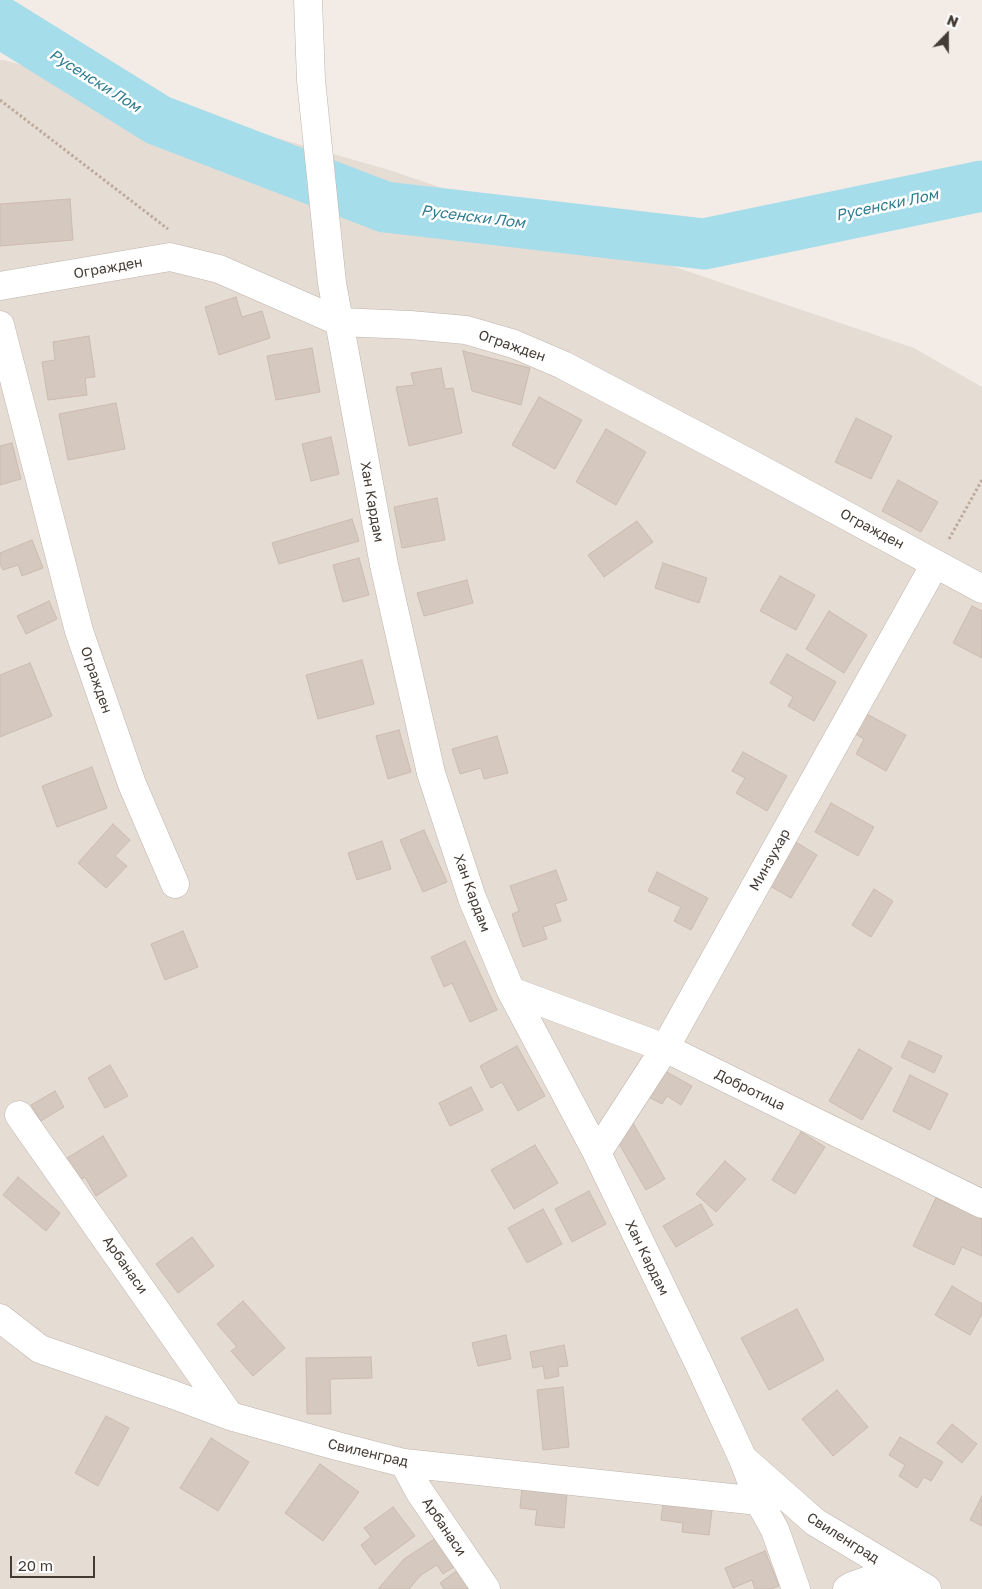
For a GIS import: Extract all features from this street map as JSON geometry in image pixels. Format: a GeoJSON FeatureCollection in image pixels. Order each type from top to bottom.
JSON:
{"type":"FeatureCollection","features":[{"type":"Feature","properties":{"kind":"street","name":"Хан Кардам"},"geometry":{"type":"LineString","coordinates":[[308,0],[311,80],[332,283],[384,565],[431,774],[472,898],[511,991],[597,1153],[743,1459],[759,1501],[776,1530],[796,1589]]}},
{"type":"Feature","properties":{"kind":"street","name":"Огражден"},"geometry":{"type":"LineString","coordinates":[[0,286],[170,257],[220,269],[340,322],[466,330],[514,344],[564,365],[982,589]]}},
{"type":"Feature","properties":{"kind":"street","name":"Огражден"},"geometry":{"type":"LineString","coordinates":[[0,325],[79,631],[132,784],[174,884]]}},
{"type":"Feature","properties":{"kind":"street","name":"Минзухар"},"geometry":{"type":"LineString","coordinates":[[597,1153],[665,1048],[935,564]]}},
{"type":"Feature","properties":{"kind":"street","name":"Добротица"},"geometry":{"type":"LineString","coordinates":[[511,991],[665,1048],[982,1204]]}},
{"type":"Feature","properties":{"kind":"street","name":"Арбанаси"},"geometry":{"type":"LineString","coordinates":[[19,1115],[230,1416]]}},
{"type":"Feature","properties":{"kind":"street","name":"Свиленград"},"geometry":{"type":"LineString","coordinates":[[0,1318],[40,1349],[230,1416],[404,1463],[759,1501]]}},
{"type":"Feature","properties":{"kind":"street","name":"Свиленград"},"geometry":{"type":"LineString","coordinates":[[743,1459],[815,1522],[927,1589]]}},
{"type":"Feature","properties":{"kind":"street","name":"Арбанаси"},"geometry":{"type":"LineString","coordinates":[[404,1463],[419,1491],[486,1589]]}},
{"type":"Feature","properties":{"kind":"street"},"geometry":{"type":"LineString","coordinates":[[847,1589],[869,1580],[894,1589]]}},
{"type":"Feature","properties":{"kind":"path"},"geometry":{"type":"LineString","coordinates":[[0,100],[172,232]]}},
{"type":"Feature","properties":{"kind":"path"},"geometry":{"type":"LineString","coordinates":[[935,564],[982,480]]}},
{"type":"Feature","properties":{"kind":"shaded area"},"geometry":{"type":"Polygon","coordinates":[[[0,60],[389,170],[914,348],[982,387],[982,1589],[0,1589],[0,60]]]}},
{"type":"Feature","properties":{"kind":"building"},"geometry":{"type":"Polygon","coordinates":[[[70,199],[73,240],[0,246],[0,204],[70,199]]]}},
{"type":"Feature","properties":{"kind":"building"},"geometry":{"type":"Polygon","coordinates":[[[236,297],[242,317],[262,311],[270,338],[219,355],[205,307],[236,297]]]}},
{"type":"Feature","properties":{"kind":"building"},"geometry":{"type":"Polygon","coordinates":[[[89,336],[95,377],[85,378],[87,395],[48,400],[42,362],[55,360],[53,342],[89,336]]]}},
{"type":"Feature","properties":{"kind":"building"},"geometry":{"type":"Polygon","coordinates":[[[312,348],[320,392],[276,400],[267,356],[312,348]]]}},
{"type":"Feature","properties":{"kind":"building"},"geometry":{"type":"Polygon","coordinates":[[[463,351],[530,368],[521,405],[472,391],[463,351]]]}},
{"type":"Feature","properties":{"kind":"building"},"geometry":{"type":"Polygon","coordinates":[[[441,368],[445,389],[453,388],[462,433],[409,446],[396,387],[414,385],[411,373],[441,368]]]}},
{"type":"Feature","properties":{"kind":"building"},"geometry":{"type":"Polygon","coordinates":[[[539,397],[582,420],[555,469],[512,445],[539,397]]]}},
{"type":"Feature","properties":{"kind":"building"},"geometry":{"type":"Polygon","coordinates":[[[116,403],[125,449],[68,460],[59,414],[116,403]]]}},
{"type":"Feature","properties":{"kind":"building"},"geometry":{"type":"Polygon","coordinates":[[[856,418],[892,436],[871,479],[835,462],[856,418]]]}},
{"type":"Feature","properties":{"kind":"building"},"geometry":{"type":"Polygon","coordinates":[[[606,429],[646,452],[616,505],[576,482],[606,429]]]}},
{"type":"Feature","properties":{"kind":"building"},"geometry":{"type":"Polygon","coordinates":[[[331,437],[339,474],[311,481],[302,444],[331,437]]]}},
{"type":"Feature","properties":{"kind":"building"},"geometry":{"type":"Polygon","coordinates":[[[12,443],[21,479],[0,485],[0,446],[12,443]]]}},
{"type":"Feature","properties":{"kind":"building"},"geometry":{"type":"Polygon","coordinates":[[[898,480],[938,502],[921,532],[882,511],[898,480]]]}},
{"type":"Feature","properties":{"kind":"building"},"geometry":{"type":"Polygon","coordinates":[[[437,498],[445,540],[402,548],[394,507],[437,498]]]}},
{"type":"Feature","properties":{"kind":"building"},"geometry":{"type":"Polygon","coordinates":[[[352,519],[359,541],[279,564],[272,543],[352,519]]]}},
{"type":"Feature","properties":{"kind":"building"},"geometry":{"type":"Polygon","coordinates":[[[637,521],[653,542],[604,577],[588,555],[637,521]]]}},
{"type":"Feature","properties":{"kind":"building"},"geometry":{"type":"Polygon","coordinates":[[[32,540],[43,568],[22,576],[18,565],[3,570],[0,564],[0,553],[32,540]]]}},
{"type":"Feature","properties":{"kind":"building"},"geometry":{"type":"Polygon","coordinates":[[[359,558],[369,595],[343,602],[333,565],[359,558]]]}},
{"type":"Feature","properties":{"kind":"building"},"geometry":{"type":"Polygon","coordinates":[[[663,563],[707,578],[699,603],[655,588],[663,563]]]}},
{"type":"Feature","properties":{"kind":"building"},"geometry":{"type":"Polygon","coordinates":[[[780,576],[815,595],[796,630],[760,611],[780,576]]]}},
{"type":"Feature","properties":{"kind":"building"},"geometry":{"type":"Polygon","coordinates":[[[467,580],[473,603],[424,616],[417,593],[467,580]]]}},
{"type":"Feature","properties":{"kind":"building"},"geometry":{"type":"Polygon","coordinates":[[[49,601],[57,619],[26,634],[17,616],[49,601]]]}},
{"type":"Feature","properties":{"kind":"building"},"geometry":{"type":"Polygon","coordinates":[[[972,606],[982,611],[982,658],[953,643],[972,606]]]}},
{"type":"Feature","properties":{"kind":"building"},"geometry":{"type":"Polygon","coordinates":[[[829,611],[867,635],[844,673],[806,649],[829,611]]]}},
{"type":"Feature","properties":{"kind":"building"},"geometry":{"type":"Polygon","coordinates":[[[787,654],[836,682],[814,721],[788,706],[793,697],[770,683],[787,654]]]}},
{"type":"Feature","properties":{"kind":"building"},"geometry":{"type":"Polygon","coordinates":[[[362,660],[374,704],[318,719],[306,675],[362,660]]]}},
{"type":"Feature","properties":{"kind":"building"},"geometry":{"type":"Polygon","coordinates":[[[30,663],[52,716],[0,737],[0,675],[30,663]]]}},
{"type":"Feature","properties":{"kind":"building"},"geometry":{"type":"Polygon","coordinates":[[[863,712],[906,735],[886,771],[856,754],[864,739],[852,732],[863,712]]]}},
{"type":"Feature","properties":{"kind":"building"},"geometry":{"type":"Polygon","coordinates":[[[399,730],[411,772],[388,779],[376,736],[399,730]]]}},
{"type":"Feature","properties":{"kind":"building"},"geometry":{"type":"Polygon","coordinates":[[[497,736],[508,773],[484,779],[481,768],[460,774],[452,749],[497,736]]]}},
{"type":"Feature","properties":{"kind":"building"},"geometry":{"type":"Polygon","coordinates":[[[743,752],[787,776],[767,811],[736,793],[745,778],[732,771],[743,752]]]}},
{"type":"Feature","properties":{"kind":"building"},"geometry":{"type":"Polygon","coordinates":[[[92,767],[107,808],[57,827],[42,786],[92,767]]]}},
{"type":"Feature","properties":{"kind":"building"},"geometry":{"type":"Polygon","coordinates":[[[831,803],[874,827],[858,856],[815,832],[831,803]]]}},
{"type":"Feature","properties":{"kind":"building"},"geometry":{"type":"Polygon","coordinates":[[[113,824],[130,840],[115,856],[127,866],[106,888],[78,863],[113,824]]]}},
{"type":"Feature","properties":{"kind":"building"},"geometry":{"type":"Polygon","coordinates":[[[424,830],[447,882],[423,892],[400,840],[424,830]]]}},
{"type":"Feature","properties":{"kind":"building"},"geometry":{"type":"Polygon","coordinates":[[[789,838],[817,855],[791,898],[763,882],[789,838]]]}},
{"type":"Feature","properties":{"kind":"building"},"geometry":{"type":"Polygon","coordinates":[[[382,841],[391,869],[357,880],[348,853],[382,841]]]}},
{"type":"Feature","properties":{"kind":"building"},"geometry":{"type":"Polygon","coordinates":[[[556,870],[567,900],[555,904],[561,921],[543,927],[547,939],[523,947],[512,914],[519,911],[510,886],[556,870]]]}},
{"type":"Feature","properties":{"kind":"building"},"geometry":{"type":"Polygon","coordinates":[[[657,872],[708,898],[691,930],[674,921],[681,907],[648,891],[657,872]]]}},
{"type":"Feature","properties":{"kind":"building"},"geometry":{"type":"Polygon","coordinates":[[[874,889],[893,901],[871,937],[852,925],[874,889]]]}},
{"type":"Feature","properties":{"kind":"building"},"geometry":{"type":"Polygon","coordinates":[[[183,931],[198,967],[165,980],[151,944],[183,931]]]}},
{"type":"Feature","properties":{"kind":"building"},"geometry":{"type":"Polygon","coordinates":[[[465,941],[497,1010],[470,1022],[452,983],[444,987],[431,957],[465,941]]]}},
{"type":"Feature","properties":{"kind":"building"},"geometry":{"type":"Polygon","coordinates":[[[909,1041],[942,1056],[934,1073],[901,1057],[909,1041]]]}},
{"type":"Feature","properties":{"kind":"building"},"geometry":{"type":"Polygon","coordinates":[[[517,1046],[545,1096],[518,1111],[502,1082],[491,1088],[480,1066],[517,1046]]]}},
{"type":"Feature","properties":{"kind":"building"},"geometry":{"type":"Polygon","coordinates":[[[859,1049],[892,1068],[862,1120],[829,1101],[859,1049]]]}},
{"type":"Feature","properties":{"kind":"building"},"geometry":{"type":"Polygon","coordinates":[[[110,1065],[128,1096],[105,1108],[88,1078],[110,1065]]]}},
{"type":"Feature","properties":{"kind":"building"},"geometry":{"type":"Polygon","coordinates":[[[656,1066],[692,1086],[681,1105],[667,1096],[662,1104],[641,1093],[656,1066]]]}},
{"type":"Feature","properties":{"kind":"building"},"geometry":{"type":"Polygon","coordinates":[[[910,1075],[948,1094],[930,1130],[893,1111],[910,1075]]]}},
{"type":"Feature","properties":{"kind":"building"},"geometry":{"type":"Polygon","coordinates":[[[471,1087],[483,1110],[450,1126],[439,1103],[471,1087]]]}},
{"type":"Feature","properties":{"kind":"building"},"geometry":{"type":"Polygon","coordinates":[[[55,1091],[64,1107],[41,1121],[31,1105],[55,1091]]]}},
{"type":"Feature","properties":{"kind":"building"},"geometry":{"type":"Polygon","coordinates":[[[633,1123],[665,1179],[646,1190],[614,1135],[633,1123]]]}},
{"type":"Feature","properties":{"kind":"building"},"geometry":{"type":"Polygon","coordinates":[[[801,1132],[825,1147],[795,1194],[772,1180],[801,1132]]]}},
{"type":"Feature","properties":{"kind":"building"},"geometry":{"type":"Polygon","coordinates":[[[103,1136],[127,1176],[96,1196],[85,1177],[72,1185],[59,1163],[103,1136]]]}},
{"type":"Feature","properties":{"kind":"building"},"geometry":{"type":"Polygon","coordinates":[[[535,1145],[558,1183],[514,1209],[491,1170],[535,1145]]]}},
{"type":"Feature","properties":{"kind":"building"},"geometry":{"type":"Polygon","coordinates":[[[725,1161],[746,1179],[716,1212],[696,1194],[725,1161]]]}},
{"type":"Feature","properties":{"kind":"building"},"geometry":{"type":"Polygon","coordinates":[[[18,1177],[60,1213],[46,1231],[3,1195],[18,1177]]]}},
{"type":"Feature","properties":{"kind":"building"},"geometry":{"type":"Polygon","coordinates":[[[589,1191],[606,1224],[572,1242],[555,1209],[589,1191]]]}},
{"type":"Feature","properties":{"kind":"building"},"geometry":{"type":"Polygon","coordinates":[[[936,1198],[982,1219],[982,1256],[962,1247],[954,1265],[913,1246],[936,1198]]]}},
{"type":"Feature","properties":{"kind":"building"},"geometry":{"type":"Polygon","coordinates":[[[701,1204],[713,1225],[676,1247],[663,1226],[701,1204]]]}},
{"type":"Feature","properties":{"kind":"building"},"geometry":{"type":"Polygon","coordinates":[[[543,1209],[562,1244],[527,1263],[508,1228],[543,1209]]]}},
{"type":"Feature","properties":{"kind":"building"},"geometry":{"type":"Polygon","coordinates":[[[192,1237],[214,1266],[178,1293],[156,1264],[192,1237]]]}},
{"type":"Feature","properties":{"kind":"building"},"geometry":{"type":"Polygon","coordinates":[[[952,1286],[982,1304],[982,1314],[970,1335],[935,1315],[952,1286]]]}},
{"type":"Feature","properties":{"kind":"building"},"geometry":{"type":"Polygon","coordinates":[[[243,1301],[285,1348],[253,1376],[231,1351],[237,1347],[217,1324],[243,1301]]]}},
{"type":"Feature","properties":{"kind":"building"},"geometry":{"type":"Polygon","coordinates":[[[797,1309],[824,1360],[769,1390],[741,1338],[797,1309]]]}},
{"type":"Feature","properties":{"kind":"building"},"geometry":{"type":"Polygon","coordinates":[[[506,1335],[511,1359],[478,1366],[472,1343],[506,1335]]]}},
{"type":"Feature","properties":{"kind":"building"},"geometry":{"type":"Polygon","coordinates":[[[564,1345],[568,1366],[558,1367],[559,1376],[545,1379],[543,1366],[533,1368],[530,1352],[564,1345]]]}},
{"type":"Feature","properties":{"kind":"building"},"geometry":{"type":"Polygon","coordinates":[[[371,1357],[372,1378],[330,1379],[331,1414],[307,1414],[306,1358],[371,1357]]]}},
{"type":"Feature","properties":{"kind":"building"},"geometry":{"type":"Polygon","coordinates":[[[563,1387],[569,1447],[543,1450],[537,1390],[563,1387]]]}},
{"type":"Feature","properties":{"kind":"building"},"geometry":{"type":"Polygon","coordinates":[[[837,1390],[868,1427],[833,1456],[802,1419],[837,1390]]]}},
{"type":"Feature","properties":{"kind":"building"},"geometry":{"type":"Polygon","coordinates":[[[106,1416],[129,1428],[98,1486],[75,1473],[106,1416]]]}},
{"type":"Feature","properties":{"kind":"building"},"geometry":{"type":"Polygon","coordinates":[[[952,1424],[977,1444],[962,1463],[937,1443],[952,1424]]]}},
{"type":"Feature","properties":{"kind":"building"},"geometry":{"type":"Polygon","coordinates":[[[900,1437],[943,1462],[931,1481],[924,1477],[917,1488],[899,1476],[905,1465],[889,1455],[900,1437]]]}},
{"type":"Feature","properties":{"kind":"building"},"geometry":{"type":"Polygon","coordinates":[[[211,1438],[249,1462],[218,1511],[180,1488],[211,1438]]]}},
{"type":"Feature","properties":{"kind":"building"},"geometry":{"type":"Polygon","coordinates":[[[320,1464],[359,1492],[323,1541],[285,1513],[320,1464]]]}},
{"type":"Feature","properties":{"kind":"building"},"geometry":{"type":"Polygon","coordinates":[[[522,1487],[567,1492],[564,1528],[535,1525],[537,1510],[520,1508],[522,1487]]]}},
{"type":"Feature","properties":{"kind":"building"},"geometry":{"type":"Polygon","coordinates":[[[982,1496],[982,1526],[970,1520],[982,1496]]]}},
{"type":"Feature","properties":{"kind":"building"},"geometry":{"type":"Polygon","coordinates":[[[664,1497],[713,1502],[709,1535],[682,1532],[683,1523],[661,1520],[664,1497]]]}},
{"type":"Feature","properties":{"kind":"building"},"geometry":{"type":"Polygon","coordinates":[[[393,1507],[415,1536],[375,1565],[361,1545],[371,1537],[364,1528],[393,1507]]]}},
{"type":"Feature","properties":{"kind":"building"},"geometry":{"type":"Polygon","coordinates":[[[439,1536],[457,1565],[443,1574],[437,1565],[421,1575],[409,1589],[378,1589],[404,1559],[439,1536]]]}},
{"type":"Feature","properties":{"kind":"building"},"geometry":{"type":"Polygon","coordinates":[[[765,1551],[779,1586],[771,1589],[755,1589],[752,1580],[733,1588],[725,1568],[765,1551]]]}},
{"type":"Feature","properties":{"kind":"building"},"geometry":{"type":"Polygon","coordinates":[[[459,1569],[475,1589],[444,1589],[440,1583],[459,1569]]]}},
{"type":"Feature","properties":{"kind":"waterway","name":"Русенски Лом"},"geometry":{"type":"LineString","coordinates":[[0,22],[158,120],[385,207],[704,244],[982,186]]}}]}
